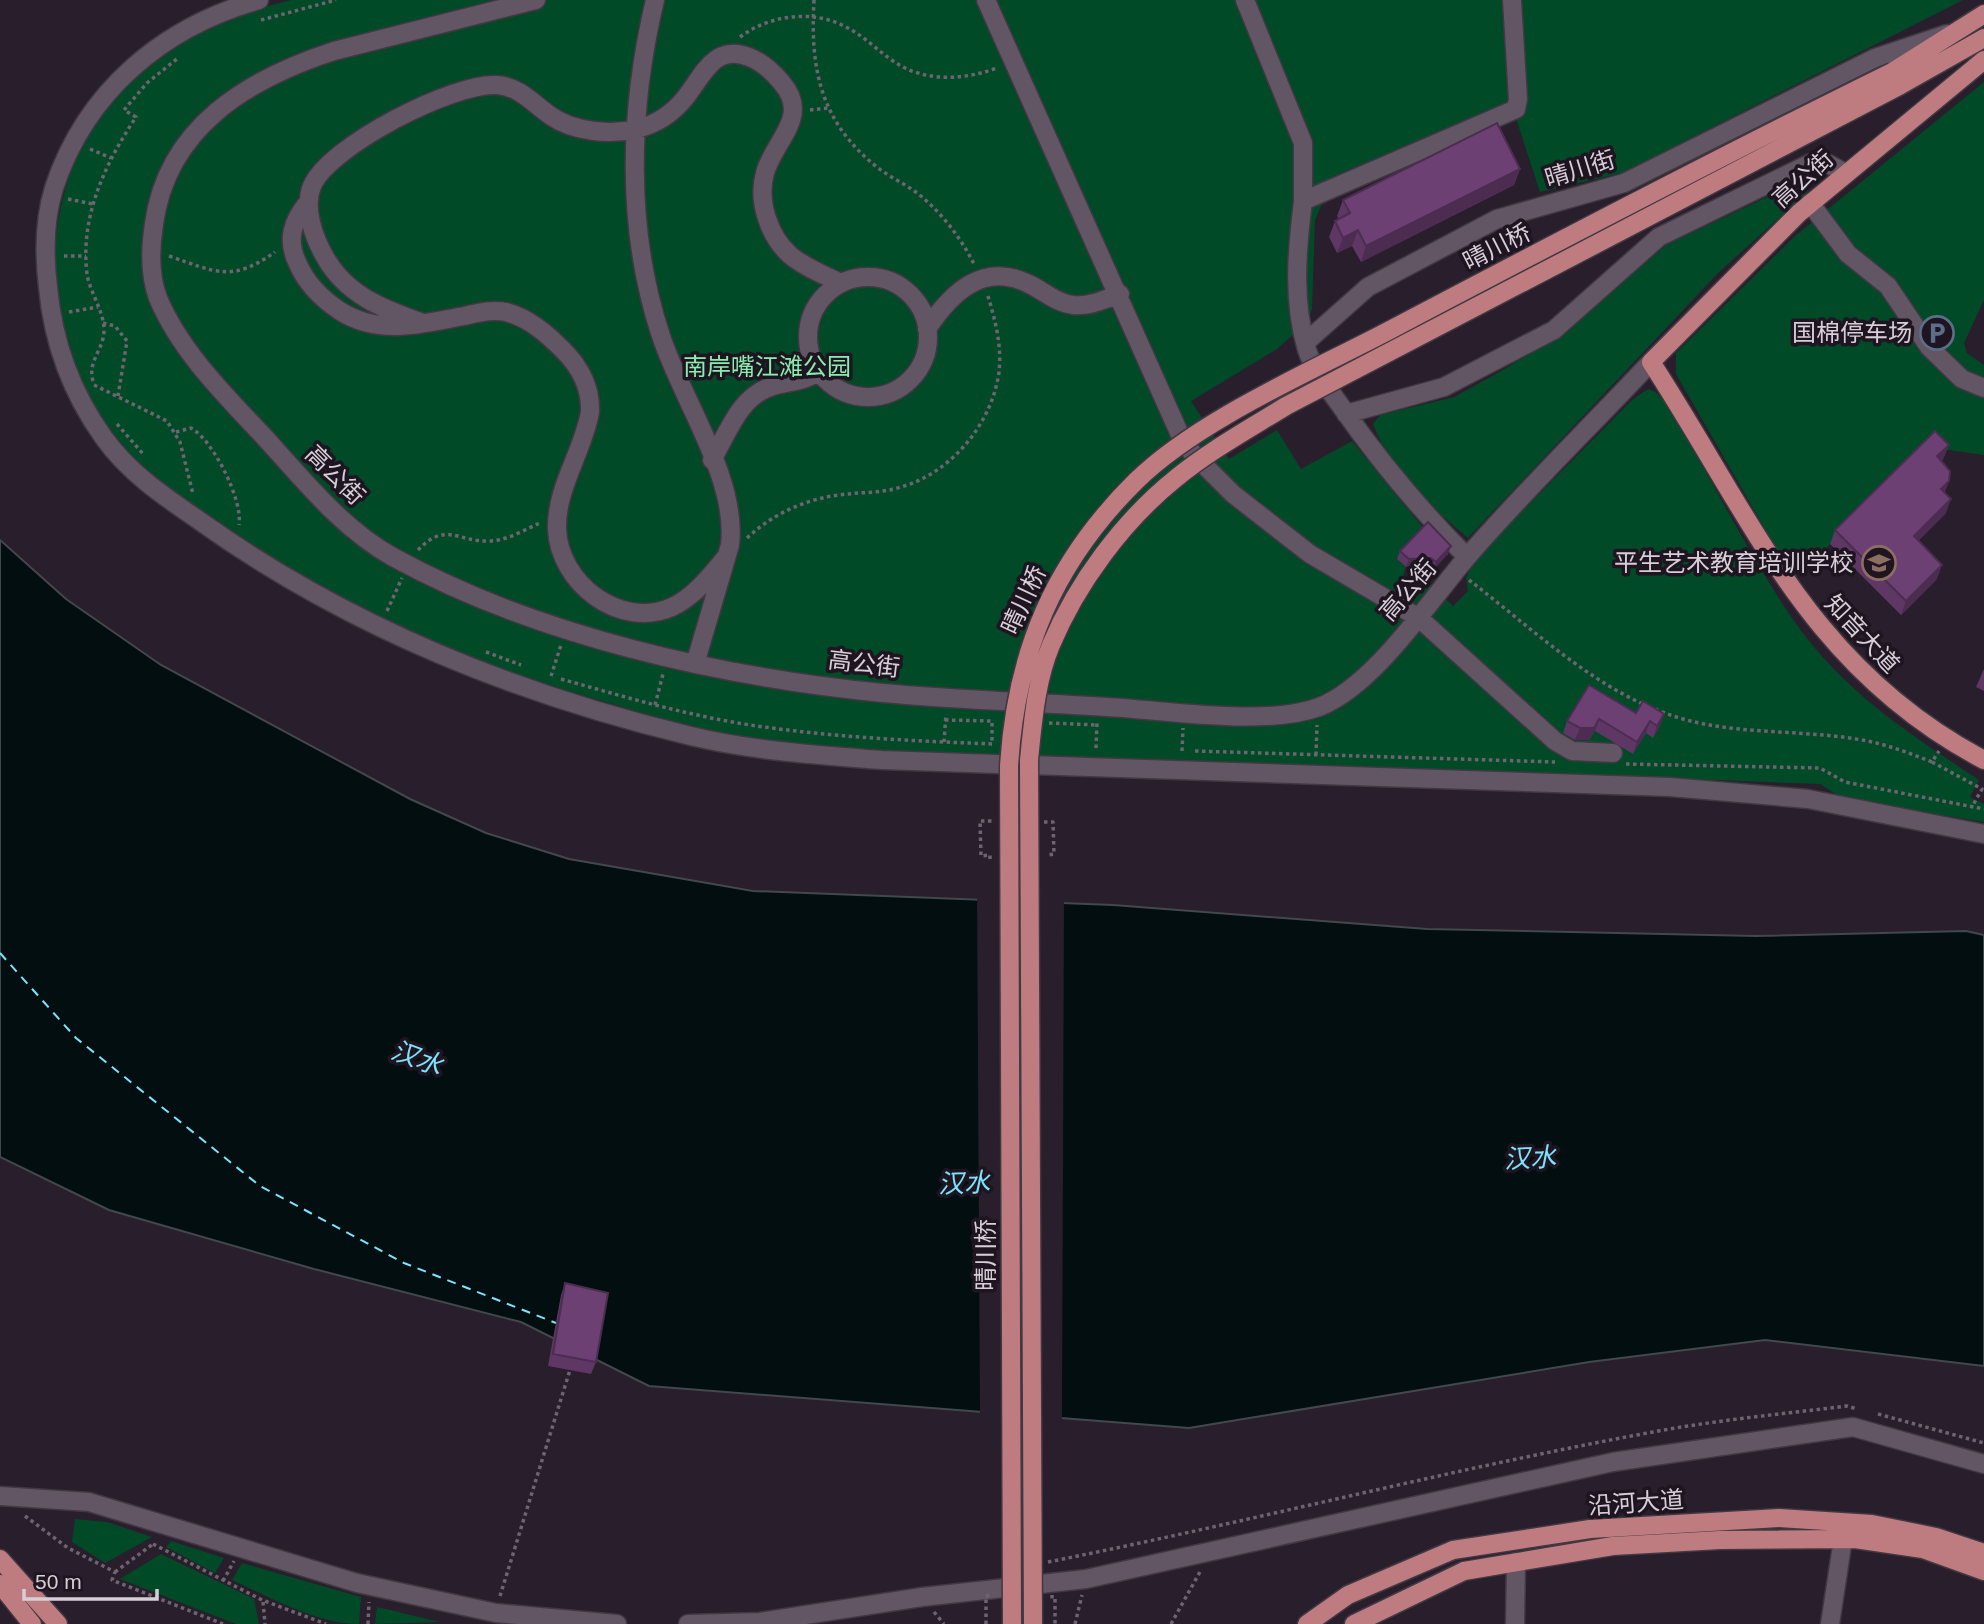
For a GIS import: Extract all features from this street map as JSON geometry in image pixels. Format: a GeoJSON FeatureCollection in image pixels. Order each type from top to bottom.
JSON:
{"type":"FeatureCollection","features":[{"type":"Feature","properties":{"kind":"main road"},"geometry":{"type":"LineString","coordinates":[[1896,79],[1984,13]]}},
{"type":"Feature","properties":{"kind":"main road"},"geometry":{"type":"LineString","coordinates":[[1896,79],[1984,38]]}},
{"type":"Feature","properties":{"kind":"main road","name":"高公街"},"geometry":{"type":"LineString","coordinates":[[1651,362],[1810,204],[1984,60]]}},
{"type":"Feature","properties":{"kind":"main road","name":"晴川桥"},"geometry":{"type":"LineString","coordinates":[[1012,1624],[1009,766],[1011,724],[1026,656],[1055,586],[1089,534],[1136,481],[1186,440],[1395,327],[1896,79]]}},
{"type":"Feature","properties":{"kind":"main road","name":"晴川桥"},"geometry":{"type":"LineString","coordinates":[[1033,1624],[1029,760],[1042,673],[1051,645],[1074,601],[1109,548],[1151,499],[1205,457],[1286,405],[1896,79]]}},
{"type":"Feature","properties":{"kind":"main road","name":"知音大道"},"geometry":{"type":"LineString","coordinates":[[1651,362],[1761,544],[1812,618],[1887,696],[1945,740],[1984,761]]}},
{"type":"Feature","properties":{"kind":"main road","name":"沿河大道"},"geometry":{"type":"LineString","coordinates":[[1307,1624],[1348,1595],[1453,1550],[1590,1529],[1779,1518],[1872,1524],[1936,1537],[1984,1553]]}},
{"type":"Feature","properties":{"kind":"main road","name":"沿河大道"},"geometry":{"type":"LineString","coordinates":[[1354,1624],[1464,1571],[1613,1546],[1720,1540],[1843,1539],[1923,1549],[1984,1571]]}},
{"type":"Feature","properties":{"kind":"main road"},"geometry":{"type":"LineString","coordinates":[[0,1559],[58,1624]]}},
{"type":"Feature","properties":{"kind":"main road"},"geometry":{"type":"LineString","coordinates":[[0,1584],[32,1624]]}},
{"type":"Feature","properties":{"kind":"street"},"geometry":{"type":"LineString","coordinates":[[259,0],[220,11],[152,50],[112,88],[74,141],[52,196],[45,257],[50,315],[66,370],[84,408],[122,460],[160,493],[263,565],[356,616],[463,664],[605,713],[695,736],[829,756],[1670,787],[1808,799],[1984,834]]}},
{"type":"Feature","properties":{"kind":"street","name":"高公街"},"geometry":{"type":"LineString","coordinates":[[536,0],[305,60],[237,94],[200,124],[176,157],[159,198],[151,253],[152,276],[160,302],[182,341],[207,372],[331,507],[405,573],[566,629],[695,664],[891,693],[1238,715],[1314,709],[1334,700],[1364,676],[1463,574],[1651,362]]}},
{"type":"Feature","properties":{"kind":"street"},"geometry":{"type":"LineString","coordinates":[[655,0],[644,46],[636,129],[638,225],[654,313],[667,354],[730,504],[732,526],[726,557],[695,664]]}},
{"type":"Feature","properties":{"kind":"street"},"geometry":{"type":"LineString","coordinates":[[986,0],[1120,294],[1181,437],[1193,454],[1233,494],[1310,554],[1419,618],[1555,741],[1572,751],[1613,759]]}},
{"type":"Feature","properties":{"kind":"street"},"geometry":{"type":"LineString","coordinates":[[1245,0],[1303,144],[1303,201],[1296,271],[1306,342],[1314,364],[1346,414],[1463,574]]}},
{"type":"Feature","properties":{"kind":"street"},"geometry":{"type":"LineString","coordinates":[[1303,201],[1514,111],[1518,99],[1512,0]]}},
{"type":"Feature","properties":{"kind":"street","name":"晴川街"},"geometry":{"type":"LineString","coordinates":[[1306,342],[1368,287],[1497,219],[1624,183],[1875,58],[1958,32]]}},
{"type":"Feature","properties":{"kind":"street"},"geometry":{"type":"LineString","coordinates":[[726,557],[701,585],[675,606],[656,612],[629,611],[599,600],[576,579],[561,550],[558,515],[564,485],[590,412],[591,400],[580,371],[553,340],[535,325],[505,312],[493,311],[390,328],[355,319],[328,303],[310,285],[296,261],[291,241],[293,223],[309,201],[318,176],[343,153],[438,98],[478,85],[518,90],[552,117],[578,128],[612,131],[636,129],[654,123],[672,111],[709,64],[728,54],[746,55],[769,69],[786,88],[793,105],[792,123],[767,166],[763,180],[765,209],[772,232],[783,248],[798,261],[841,284]]}},
{"type":"Feature","properties":{"kind":"street"},"geometry":{"type":"LineString","coordinates":[[1346,414],[1444,387],[1554,330],[1648,245],[1813,162],[1823,161],[1845,173]]}},
{"type":"Feature","properties":{"kind":"street"},"geometry":{"type":"LineString","coordinates":[[309,201],[314,232],[331,268],[346,286],[364,298],[423,323]]}},
{"type":"Feature","properties":{"kind":"street"},"geometry":{"type":"LineString","coordinates":[[1810,204],[1848,254],[1888,286],[1929,347],[1962,379],[1984,388]]}},
{"type":"Feature","properties":{"kind":"street"},"geometry":{"type":"LineString","coordinates":[[862,277],[895,284],[920,307],[927,329],[927,342],[919,367],[911,378],[890,392],[864,396],[851,394],[828,381],[819,371],[810,350],[809,328],[816,306],[841,284],[862,277]]}},
{"type":"Feature","properties":{"kind":"street"},"geometry":{"type":"LineString","coordinates":[[927,329],[952,294],[982,280],[1015,278],[1071,305],[1085,305],[1120,294]]}},
{"type":"Feature","properties":{"kind":"street"},"geometry":{"type":"LineString","coordinates":[[355,319],[364,298]]}},
{"type":"Feature","properties":{"kind":"street"},"geometry":{"type":"LineString","coordinates":[[712,460],[748,400],[769,386],[801,381],[819,371]]}},
{"type":"Feature","properties":{"kind":"street"},"geometry":{"type":"LineString","coordinates":[[688,1624],[760,1622],[922,1597],[1086,1579],[1613,1462],[1853,1427],[1984,1464]]}},
{"type":"Feature","properties":{"kind":"street"},"geometry":{"type":"LineString","coordinates":[[1,1497],[89,1502],[357,1583],[496,1613],[617,1624]]}},
{"type":"Feature","properties":{"kind":"street"},"geometry":{"type":"LineString","coordinates":[[1830,1624],[1843,1539]]}},
{"type":"Feature","properties":{"kind":"street"},"geometry":{"type":"LineString","coordinates":[[1515,1624],[1516,1562]]}},
{"type":"Feature","properties":{"kind":"path"},"geometry":{"type":"LineString","coordinates":[[253,22],[336,0]]}},
{"type":"Feature","properties":{"kind":"path"},"geometry":{"type":"LineString","coordinates":[[726,557],[766,521],[785,511],[824,497],[892,490],[917,482],[937,471],[968,442],[989,406],[999,372],[998,338],[982,280],[962,243],[923,198],[863,156],[839,127],[828,108],[812,55],[814,0]]}},
{"type":"Feature","properties":{"kind":"path"},"geometry":{"type":"LineString","coordinates":[[728,54],[731,46],[752,28],[792,16],[813,18],[847,27],[891,60],[918,74],[937,77],[972,76],[1016,61]]}},
{"type":"Feature","properties":{"kind":"path"},"geometry":{"type":"LineString","coordinates":[[99,397],[90,367],[103,337],[103,323],[88,276],[86,256],[93,204],[111,158],[136,117],[124,110],[159,72],[187,52]]}},
{"type":"Feature","properties":{"kind":"path"},"geometry":{"type":"LineString","coordinates":[[74,141],[111,158]]}},
{"type":"Feature","properties":{"kind":"path"},"geometry":{"type":"LineString","coordinates":[[52,196],[93,204]]}},
{"type":"Feature","properties":{"kind":"path"},"geometry":{"type":"LineString","coordinates":[[151,253],[171,256],[204,270],[236,273],[263,261],[291,241]]}},
{"type":"Feature","properties":{"kind":"path"},"geometry":{"type":"LineString","coordinates":[[45,257],[86,256]]}},
{"type":"Feature","properties":{"kind":"path"},"geometry":{"type":"LineString","coordinates":[[50,315],[97,307]]}},
{"type":"Feature","properties":{"kind":"path"},"geometry":{"type":"LineString","coordinates":[[103,323],[115,326],[127,341],[118,396]]}},
{"type":"Feature","properties":{"kind":"path"},"geometry":{"type":"LineString","coordinates":[[94,385],[158,414],[176,432],[193,494],[184,487]]}},
{"type":"Feature","properties":{"kind":"path"},"geometry":{"type":"LineString","coordinates":[[115,421],[152,462]]}},
{"type":"Feature","properties":{"kind":"path"},"geometry":{"type":"LineString","coordinates":[[176,432],[191,428],[207,441],[239,507],[239,525]]}},
{"type":"Feature","properties":{"kind":"path"},"geometry":{"type":"LineString","coordinates":[[387,611],[405,573],[425,543],[439,534],[495,540],[558,515]]}},
{"type":"Feature","properties":{"kind":"path"},"geometry":{"type":"LineString","coordinates":[[228,517],[248,531]]}},
{"type":"Feature","properties":{"kind":"path"},"geometry":{"type":"LineString","coordinates":[[1463,574],[1615,690],[1665,713],[1706,725],[1853,738],[1891,746],[1932,762],[1982,789],[1973,805]]}},
{"type":"Feature","properties":{"kind":"path"},"geometry":{"type":"LineString","coordinates":[[376,605],[398,616]]}},
{"type":"Feature","properties":{"kind":"path"},"geometry":{"type":"LineString","coordinates":[[551,676],[563,640]]}},
{"type":"Feature","properties":{"kind":"path"},"geometry":{"type":"LineString","coordinates":[[481,650],[528,668]]}},
{"type":"Feature","properties":{"kind":"path"},"geometry":{"type":"LineString","coordinates":[[663,669],[674,671]]}},
{"type":"Feature","properties":{"kind":"path"},"geometry":{"type":"LineString","coordinates":[[539,672],[655,705],[744,724],[830,735],[1000,744]]}},
{"type":"Feature","properties":{"kind":"path"},"geometry":{"type":"LineString","coordinates":[[655,705],[660,685]]}},
{"type":"Feature","properties":{"kind":"path"},"geometry":{"type":"LineString","coordinates":[[1182,719],[1182,751]]}},
{"type":"Feature","properties":{"kind":"path"},"geometry":{"type":"LineString","coordinates":[[1316,755],[1317,719]]}},
{"type":"Feature","properties":{"kind":"path"},"geometry":{"type":"LineString","coordinates":[[944,742],[945,720],[992,722],[992,746]]}},
{"type":"Feature","properties":{"kind":"path"},"geometry":{"type":"LineString","coordinates":[[1048,735],[1049,722],[1097,724],[1096,748]]}},
{"type":"Feature","properties":{"kind":"path"},"geometry":{"type":"LineString","coordinates":[[1932,762],[1945,740]]}},
{"type":"Feature","properties":{"kind":"path"},"geometry":{"type":"LineString","coordinates":[[1083,748],[1109,749]]}},
{"type":"Feature","properties":{"kind":"path"},"geometry":{"type":"LineString","coordinates":[[1170,751],[1558,762]]}},
{"type":"Feature","properties":{"kind":"path"},"geometry":{"type":"LineString","coordinates":[[1613,759],[1820,768],[1845,782],[1984,809]]}},
{"type":"Feature","properties":{"kind":"path"},"geometry":{"type":"LineString","coordinates":[[990,869],[990,855],[981,856],[980,821],[992,821],[992,808]]}},
{"type":"Feature","properties":{"kind":"path"},"geometry":{"type":"LineString","coordinates":[[1042,810],[1042,822]]}},
{"type":"Feature","properties":{"kind":"path"},"geometry":{"type":"LineString","coordinates":[[496,1613],[570,1370]]}},
{"type":"Feature","properties":{"kind":"path"},"geometry":{"type":"LineString","coordinates":[[1,1497],[68,1548],[115,1572]]}},
{"type":"Feature","properties":{"kind":"path"},"geometry":{"type":"LineString","coordinates":[[174,1528],[115,1572],[112,1580],[223,1624]]}},
{"type":"Feature","properties":{"kind":"path"},"geometry":{"type":"LineString","coordinates":[[153,1544],[262,1600],[326,1624]]}},
{"type":"Feature","properties":{"kind":"path"},"geometry":{"type":"LineString","coordinates":[[1171,1624],[1210,1552]]}},
{"type":"Feature","properties":{"kind":"path"},"geometry":{"type":"LineString","coordinates":[[1075,1624],[1086,1579]]}},
{"type":"Feature","properties":{"kind":"path"},"geometry":{"type":"LineString","coordinates":[[986,1624],[986,1596],[993,1596],[993,1582]]}},
{"type":"Feature","properties":{"kind":"path"},"geometry":{"type":"LineString","coordinates":[[262,1600],[265,1624]]}},
{"type":"Feature","properties":{"kind":"green space","name":"南岸嘴江滩公园"},"geometry":{"type":"Polygon","coordinates":[[[291,0],[1963,0],[1622,173],[1540,192],[1511,103],[1341,173],[1331,182],[1315,220],[1312,310],[1305,324],[1277,349],[1191,401],[1229,459],[1277,430],[1301,469],[1352,441],[1425,530],[1397,559],[1406,567],[1401,583],[1430,584],[1453,606],[1468,591],[1466,578],[1474,560],[1632,400],[1648,389],[1654,391],[1672,411],[1758,564],[1801,630],[1822,657],[1869,702],[1979,780],[1970,797],[1984,804],[1984,822],[1842,798],[1820,784],[1169,760],[937,755],[765,740],[685,726],[506,670],[452,649],[348,601],[248,544],[164,485],[119,447],[92,408],[78,379],[67,348],[55,284],[55,251],[66,187],[76,159],[90,133],[125,86],[147,66],[196,32],[239,14],[291,0]]]}},
{"type":"Feature","properties":{"kind":"green space"},"geometry":{"type":"Polygon","coordinates":[[[1984,82],[1984,300],[1964,343],[1967,353],[1984,365],[1984,455],[1942,449],[1934,442],[1805,569],[1784,562],[1676,374],[1676,353],[1795,236],[1984,82]]]}},
{"type":"Feature","properties":{"kind":"green space"},"geometry":{"type":"Polygon","coordinates":[[[1803,180],[1809,186],[1807,193],[1719,272],[1468,538],[1413,487],[1390,457],[1373,424],[1380,415],[1454,397],[1501,371],[1567,331],[1666,245],[1803,180]]]}},
{"type":"Feature","properties":{"kind":"green space"},"geometry":{"type":"Polygon","coordinates":[[[75,1519],[107,1522],[152,1537],[105,1563],[72,1542],[75,1519]]]}},
{"type":"Feature","properties":{"kind":"green space"},"geometry":{"type":"Polygon","coordinates":[[[171,1541],[224,1558],[215,1573],[166,1547],[171,1541]]]}},
{"type":"Feature","properties":{"kind":"green space"},"geometry":{"type":"Polygon","coordinates":[[[161,1554],[254,1599],[259,1624],[236,1624],[120,1579],[161,1554]]]}},
{"type":"Feature","properties":{"kind":"green space"},"geometry":{"type":"Polygon","coordinates":[[[242,1563],[361,1597],[359,1624],[310,1615],[232,1580],[242,1563]]]}},
{"type":"Feature","properties":{"kind":"green space"},"geometry":{"type":"Polygon","coordinates":[[[377,1607],[440,1622],[375,1624],[377,1607]]]}},
{"type":"Feature","properties":{"kind":"water","name":"汉水"},"geometry":{"type":"Polygon","coordinates":[[[0,540],[66,599],[161,665],[410,799],[486,833],[569,859],[753,891],[1113,905],[1427,929],[1756,936],[1966,931],[1984,935],[1984,1366],[1765,1340],[1589,1362],[1189,1428],[649,1386],[521,1322],[314,1269],[109,1210],[0,1157],[0,540]]]}},
{"type":"Feature","properties":{"kind":"pier"},"geometry":{"type":"Polygon","coordinates":[[[977,896],[1064,899],[1062,1422],[980,1415],[977,896]]]}},
{"type":"Feature","properties":{"kind":"building"},"geometry":{"type":"Polygon","coordinates":[[[1497,123],[1520,169],[1366,246],[1358,230],[1343,238],[1335,221],[1350,213],[1343,200],[1497,123]]]}},
{"type":"Feature","properties":{"kind":"building"},"geometry":{"type":"Polygon","coordinates":[[[1935,431],[1949,445],[1937,456],[1950,471],[1949,481],[1941,489],[1951,499],[1914,536],[1942,565],[1906,601],[1835,530],[1935,431]]]}},
{"type":"Feature","properties":{"kind":"building"},"geometry":{"type":"Polygon","coordinates":[[[1428,522],[1451,546],[1436,562],[1431,558],[1409,559],[1400,551],[1428,522]]]}},
{"type":"Feature","properties":{"kind":"building"},"geometry":{"type":"Polygon","coordinates":[[[1589,685],[1636,713],[1643,701],[1664,714],[1657,726],[1650,721],[1637,742],[1599,719],[1594,728],[1580,728],[1567,721],[1589,685]]]}},
{"type":"Feature","properties":{"kind":"building"},"geometry":{"type":"Polygon","coordinates":[[[565,1283],[608,1293],[596,1362],[553,1354],[565,1283]]]}},
{"type":"Feature","properties":{"kind":"ferry route"},"geometry":{"type":"LineString","coordinates":[[0,953],[76,1038],[260,1186],[404,1263],[556,1323]]}},
{"type":"Feature","properties":{"kind":"place","name":"国棉停车场"},"geometry":{"type":"Point","coordinates":[1937,333]}},
{"type":"Feature","properties":{"kind":"place","name":"平生艺术教育培训学校"},"geometry":{"type":"Point","coordinates":[1879,563]}}]}
